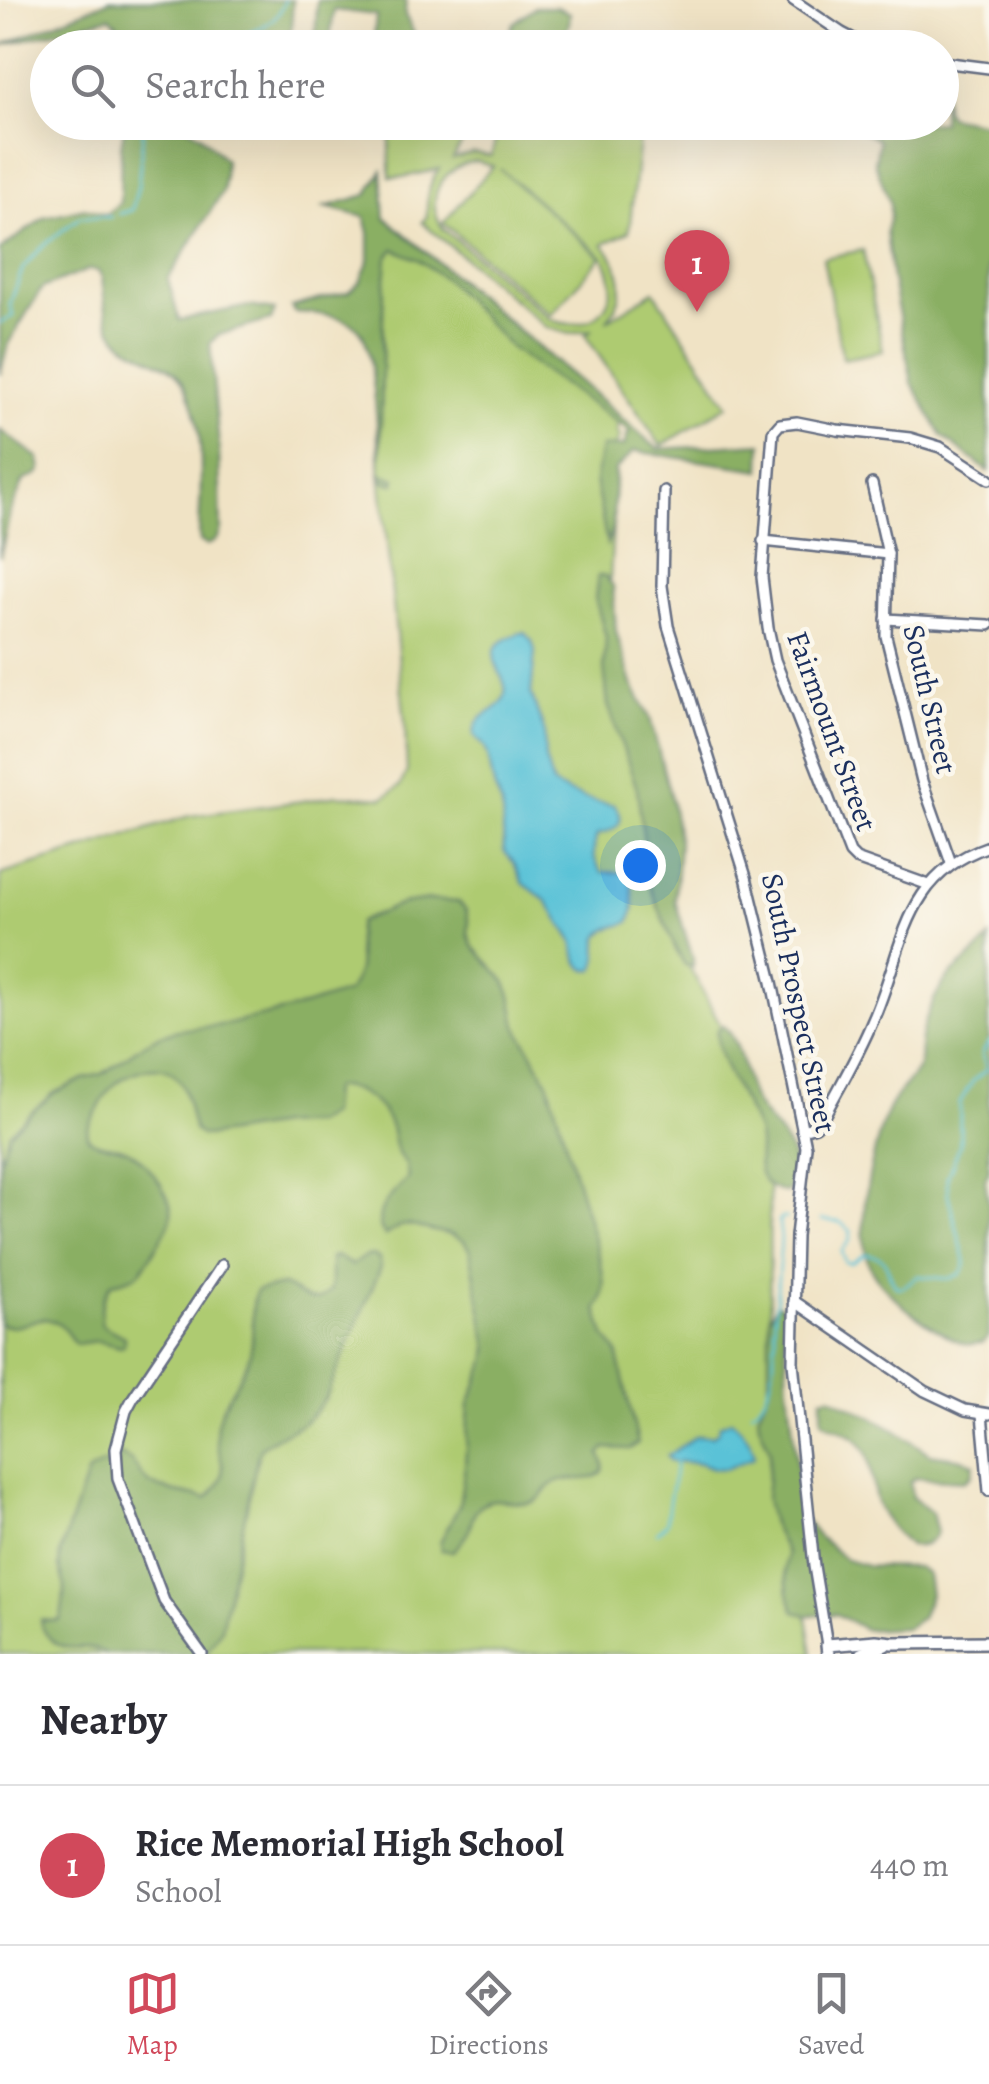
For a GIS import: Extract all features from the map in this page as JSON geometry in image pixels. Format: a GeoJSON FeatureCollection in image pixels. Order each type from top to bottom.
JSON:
{"type":"FeatureCollection","features":[{"type":"Feature","properties":{"kind":"street"},"geometry":{"type":"LineString","coordinates":[[794,0],[838,30]]}},
{"type":"Feature","properties":{"kind":"street"},"geometry":{"type":"LineString","coordinates":[[959,64],[989,68]]}},
{"type":"Feature","properties":{"kind":"street","name":"Fairmount Street"},"geometry":{"type":"LineString","coordinates":[[929,885],[856,860],[850,853],[775,660],[762,578],[770,446],[773,432],[780,424],[797,422],[930,442],[989,479]]}},
{"type":"Feature","properties":{"kind":"street","name":"South Street"},"geometry":{"type":"LineString","coordinates":[[872,484],[888,554],[886,636],[922,782],[951,863]]}},
{"type":"Feature","properties":{"kind":"street","name":"South Prospect Street"},"geometry":{"type":"LineString","coordinates":[[664,491],[662,586],[666,616],[746,877],[772,982],[806,1155],[796,1236],[793,1362],[814,1566],[827,1649]]}},
{"type":"Feature","properties":{"kind":"street"},"geometry":{"type":"LineString","coordinates":[[764,540],[888,554]]}},
{"type":"Feature","properties":{"kind":"street"},"geometry":{"type":"LineString","coordinates":[[886,619],[989,625]]}},
{"type":"Feature","properties":{"kind":"street"},"geometry":{"type":"LineString","coordinates":[[802,1130],[816,1126],[824,1118],[881,1002],[909,919],[929,885],[951,863],[989,846]]}},
{"type":"Feature","properties":{"kind":"street"},"geometry":{"type":"LineString","coordinates":[[202,1654],[164,1601],[118,1479],[116,1449],[133,1398],[222,1265]]}},
{"type":"Feature","properties":{"kind":"street"},"geometry":{"type":"LineString","coordinates":[[794,1302],[925,1391],[952,1405],[986,1414],[989,1491]]}},
{"type":"Feature","properties":{"kind":"street"},"geometry":{"type":"LineString","coordinates":[[827,1649],[876,1641],[989,1642]]}},
{"type":"Feature","properties":{"kind":"street"},"geometry":{"type":"LineString","coordinates":[[862,1654],[893,1643]]}},
{"type":"Feature","properties":{"kind":"green space"},"geometry":{"type":"Polygon","coordinates":[[[110,0],[293,0],[291,30],[122,30],[110,17],[61,30],[38,30],[110,0]]]}},
{"type":"Feature","properties":{"kind":"green space"},"geometry":{"type":"Polygon","coordinates":[[[317,0],[406,0],[405,15],[412,30],[375,30],[376,15],[334,10],[331,30],[316,30],[317,0]]]}},
{"type":"Feature","properties":{"kind":"green space"},"geometry":{"type":"Polygon","coordinates":[[[535,7],[557,7],[570,13],[566,30],[511,30],[513,23],[535,7]]]}},
{"type":"Feature","properties":{"kind":"green space"},"geometry":{"type":"Polygon","coordinates":[[[30,33],[30,38],[0,46],[30,33]]]}},
{"type":"Feature","properties":{"kind":"green space"},"geometry":{"type":"Polygon","coordinates":[[[959,118],[989,124],[989,472],[942,436],[912,383],[886,231],[890,203],[875,163],[879,140],[959,140],[959,118]]]}},
{"type":"Feature","properties":{"kind":"green space"},"geometry":{"type":"Polygon","coordinates":[[[122,140],[206,140],[225,160],[223,191],[168,279],[179,320],[249,306],[275,310],[271,320],[218,335],[210,343],[221,529],[216,540],[206,545],[199,535],[200,438],[192,401],[177,374],[115,335],[107,318],[98,271],[90,269],[42,288],[8,344],[0,375],[0,250],[45,217],[85,208],[106,215],[120,203],[122,140]]]}},
{"type":"Feature","properties":{"kind":"green space"},"geometry":{"type":"Polygon","coordinates":[[[390,140],[464,140],[453,159],[474,153],[491,156],[495,140],[639,140],[629,232],[603,244],[621,282],[618,302],[606,321],[654,291],[728,405],[661,446],[585,335],[592,330],[569,334],[546,327],[422,222],[439,169],[390,177],[390,140]],[[477,161],[454,169],[445,177],[435,207],[444,230],[550,319],[580,323],[592,319],[609,300],[610,272],[603,257],[500,169],[601,257],[551,315],[443,223],[493,166],[477,161]]]}},
{"type":"Feature","properties":{"kind":"green space"},"geometry":{"type":"Polygon","coordinates":[[[382,171],[385,218],[658,449],[762,443],[761,470],[634,451],[615,470],[613,526],[607,544],[595,480],[601,447],[624,446],[629,431],[512,349],[448,281],[419,260],[394,249],[387,258],[383,305],[380,473],[373,378],[361,332],[348,321],[294,312],[291,307],[348,292],[360,282],[369,260],[365,217],[325,207],[367,195],[382,171]]]}},
{"type":"Feature","properties":{"kind":"green space"},"geometry":{"type":"Polygon","coordinates":[[[385,217],[618,414],[620,436],[608,622],[681,951],[721,1026],[769,1159],[770,1330],[813,1654],[0,1654],[0,875],[189,816],[337,795],[383,798],[400,786],[407,771],[405,723],[380,473],[385,217]]]}},
{"type":"Feature","properties":{"kind":"green space"},"geometry":{"type":"Polygon","coordinates":[[[863,250],[883,351],[843,359],[823,258],[863,250]]]}},
{"type":"Feature","properties":{"kind":"green space"},"geometry":{"type":"Polygon","coordinates":[[[0,430],[39,458],[41,470],[24,480],[10,513],[0,557],[0,430]]]}},
{"type":"Feature","properties":{"kind":"green space"},"geometry":{"type":"Polygon","coordinates":[[[380,473],[395,479],[394,484],[384,482],[380,473]]]}},
{"type":"Feature","properties":{"kind":"green space"},"geometry":{"type":"Polygon","coordinates":[[[598,576],[606,576],[613,586],[616,631],[632,684],[650,718],[672,802],[679,843],[675,900],[693,967],[685,965],[676,950],[650,887],[637,789],[608,705],[606,638],[595,598],[598,576]]]}},
{"type":"Feature","properties":{"kind":"green space"},"geometry":{"type":"Polygon","coordinates":[[[459,902],[466,910],[473,946],[505,981],[517,1026],[548,1082],[600,1260],[603,1291],[597,1309],[605,1336],[617,1352],[638,1443],[630,1449],[605,1448],[600,1454],[603,1471],[598,1475],[558,1481],[533,1502],[484,1503],[474,1514],[465,1538],[453,1551],[441,1550],[440,1542],[459,1506],[469,1404],[488,1348],[470,1251],[464,1241],[452,1235],[408,1225],[385,1236],[380,1228],[381,1212],[408,1178],[406,1163],[397,1151],[387,1119],[361,1093],[335,1087],[330,1114],[316,1123],[210,1136],[194,1130],[183,1089],[169,1071],[151,1068],[124,1078],[105,1095],[88,1127],[88,1138],[125,1149],[141,1160],[163,1189],[171,1218],[144,1267],[130,1278],[112,1283],[104,1298],[102,1325],[124,1337],[124,1344],[76,1344],[61,1326],[44,1319],[18,1326],[0,1324],[0,1162],[9,1133],[54,1093],[104,1073],[161,1035],[229,1024],[348,992],[359,964],[359,922],[401,904],[459,902]]]}},
{"type":"Feature","properties":{"kind":"green space"},"geometry":{"type":"Polygon","coordinates":[[[989,938],[989,1170],[985,1180],[989,1205],[989,1336],[982,1343],[969,1344],[952,1339],[920,1318],[878,1280],[868,1261],[864,1219],[881,1128],[890,1106],[918,1068],[930,1008],[945,981],[989,938]]]}},
{"type":"Feature","properties":{"kind":"green space"},"geometry":{"type":"Polygon","coordinates":[[[724,1026],[736,1044],[753,1097],[791,1152],[793,1168],[788,1192],[770,1187],[760,1173],[757,1131],[721,1055],[717,1029],[724,1026]]]}},
{"type":"Feature","properties":{"kind":"green space"},"geometry":{"type":"Polygon","coordinates":[[[374,1255],[381,1267],[326,1397],[307,1420],[259,1450],[221,1629],[205,1654],[107,1654],[53,1642],[43,1630],[41,1620],[61,1619],[65,1587],[60,1553],[88,1472],[119,1455],[130,1460],[153,1486],[207,1498],[223,1471],[217,1425],[250,1353],[257,1290],[284,1285],[308,1299],[319,1299],[331,1289],[331,1258],[336,1256],[352,1265],[374,1255]]]}},
{"type":"Feature","properties":{"kind":"green space"},"geometry":{"type":"Polygon","coordinates":[[[777,1304],[782,1305],[784,1312],[788,1388],[803,1517],[846,1560],[867,1566],[918,1567],[927,1574],[930,1595],[921,1618],[906,1628],[866,1630],[836,1614],[810,1616],[795,1612],[788,1594],[787,1554],[772,1524],[766,1499],[770,1451],[758,1415],[769,1388],[769,1318],[777,1304]]]}},
{"type":"Feature","properties":{"kind":"green space"},"geometry":{"type":"Polygon","coordinates":[[[830,1396],[889,1426],[930,1454],[974,1464],[972,1475],[964,1481],[915,1478],[910,1482],[912,1497],[932,1513],[937,1532],[929,1542],[909,1546],[885,1519],[876,1500],[863,1447],[822,1420],[822,1398],[830,1396]]]}},
{"type":"Feature","properties":{"kind":"water"},"geometry":{"type":"Polygon","coordinates":[[[524,632],[535,651],[531,694],[544,730],[545,759],[553,785],[583,798],[614,805],[619,811],[617,825],[597,835],[594,855],[602,872],[630,873],[634,909],[629,922],[601,935],[594,970],[582,967],[573,941],[547,901],[523,883],[504,851],[502,806],[485,747],[474,735],[478,722],[503,700],[504,681],[494,655],[497,647],[524,632]]]}},
{"type":"Feature","properties":{"kind":"water"},"geometry":{"type":"Polygon","coordinates":[[[731,1420],[747,1437],[754,1457],[725,1469],[670,1461],[667,1456],[696,1436],[713,1436],[720,1425],[731,1420]]]}},
{"type":"Feature","properties":{"kind":"waterway"},"geometry":{"type":"LineString","coordinates":[[257,30],[274,19],[285,0]]}},
{"type":"Feature","properties":{"kind":"waterway"},"geometry":{"type":"LineString","coordinates":[[119,214],[132,210],[142,140]]}},
{"type":"Feature","properties":{"kind":"waterway"},"geometry":{"type":"LineString","coordinates":[[0,323],[13,316],[10,304],[23,268],[46,243],[80,217],[111,217]]}},
{"type":"Feature","properties":{"kind":"waterway"},"geometry":{"type":"LineString","coordinates":[[822,1220],[840,1222],[851,1231],[841,1252],[845,1262],[851,1263],[865,1254],[874,1255],[884,1261],[897,1287],[918,1276],[950,1279],[960,1275],[965,1260],[947,1178],[960,1145],[960,1102],[973,1081],[987,1069],[982,1055],[989,1041]]}},
{"type":"Feature","properties":{"kind":"waterway"},"geometry":{"type":"LineString","coordinates":[[751,1412],[762,1401],[771,1377],[779,1222],[787,1218]]}},
{"type":"Feature","properties":{"kind":"waterway"},"geometry":{"type":"LineString","coordinates":[[657,1533],[667,1523],[676,1461]]}},
{"type":"Feature","properties":{"kind":"place","name":"Rice Memorial High School"},"geometry":{"type":"Point","coordinates":[697,312]}}]}
